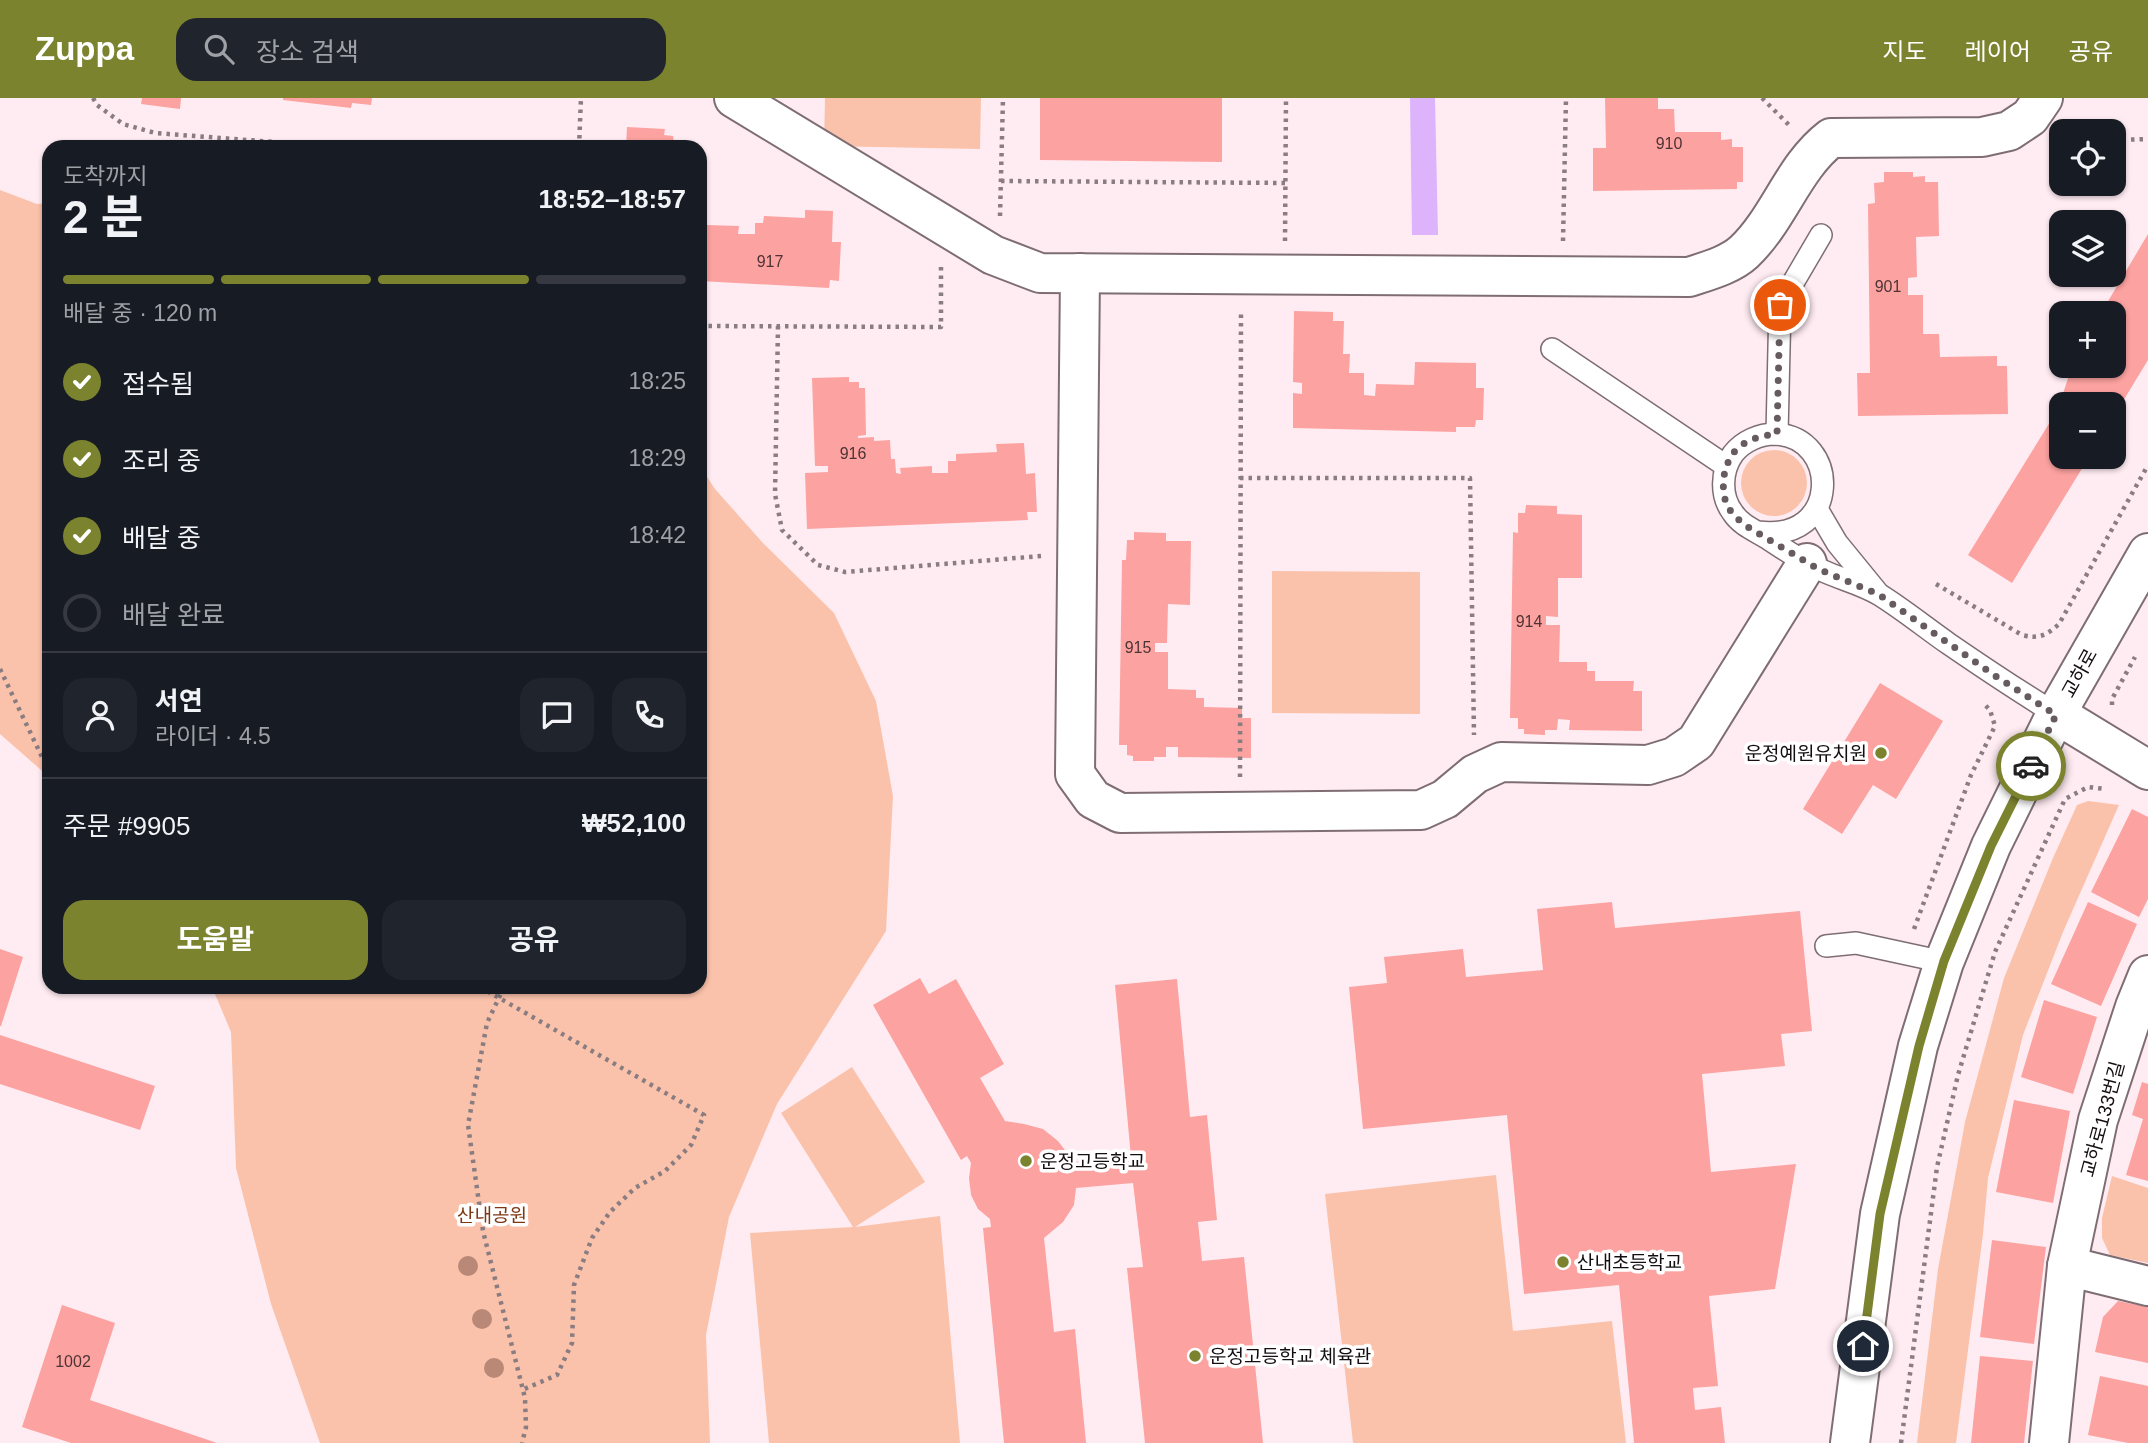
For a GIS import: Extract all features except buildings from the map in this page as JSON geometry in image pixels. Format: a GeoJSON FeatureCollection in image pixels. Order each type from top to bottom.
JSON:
{"type":"FeatureCollection","features":[{"type":"Feature","properties":{"kind":"street"},"geometry":{"type":"LineString","coordinates":[[734,98],[941,224],[999,257],[1040,273],[1689,277],[1716,268],[1743,253],[1769,221],[1816,150],[1831,138],[1982,137],[2009,131],[2030,117],[2043,98]]}},
{"type":"Feature","properties":{"kind":"street"},"geometry":{"type":"LineString","coordinates":[[1080,273],[1075,774],[1093,799],[1120,813],[1420,810],[1445,799],[1475,774],[1501,762],[1648,765],[1674,757],[1696,742],[1807,563]]}},
{"type":"Feature","properties":{"kind":"street","name":"교하로"},"geometry":{"type":"LineString","coordinates":[[1850,1443],[1880,1214],[1919,1046],[1944,961],[1991,846],[2056,715],[2148,553]]}},
{"type":"Feature","properties":{"kind":"street"},"geometry":{"type":"LineString","coordinates":[[2056,715],[2148,770]]}},
{"type":"Feature","properties":{"kind":"street","name":"교하로133번길"},"geometry":{"type":"LineString","coordinates":[[2049,1443],[2067,1266],[2098,1120],[2148,975]]}},
{"type":"Feature","properties":{"kind":"street"},"geometry":{"type":"LineString","coordinates":[[2067,1266],[2148,1286]]}},
{"type":"Feature","properties":{"kind":"lane"},"geometry":{"type":"LineString","coordinates":[[1777,434],[1780,305],[1821,235]]}},
{"type":"Feature","properties":{"kind":"lane"},"geometry":{"type":"LineString","coordinates":[[1552,349],[1726,466]]}},
{"type":"Feature","properties":{"kind":"lane"},"geometry":{"type":"LineString","coordinates":[[1758,532],[1775,534],[1791,531],[1806,522],[1823,493],[1817,460],[1806,446],[1792,438],[1777,434],[1761,436],[1746,442],[1734,452],[1726,466],[1723,481],[1724,497],[1731,512],[1743,524],[1807,563],[1878,594],[2056,715]]}},
{"type":"Feature","properties":{"kind":"lane"},"geometry":{"type":"LineString","coordinates":[[1816,509],[1837,543],[1878,594]]}},
{"type":"Feature","properties":{"kind":"lane"},"geometry":{"type":"LineString","coordinates":[[1826,946],[1856,943],[1944,961]]}},
{"type":"Feature","properties":{"kind":"path"},"geometry":{"type":"LineString","coordinates":[[93,98],[97,105],[122,124],[155,133],[248,140]]}},
{"type":"Feature","properties":{"kind":"path"},"geometry":{"type":"LineString","coordinates":[[579,140],[581,98]]}},
{"type":"Feature","properties":{"kind":"path"},"geometry":{"type":"LineString","coordinates":[[999,257],[1003,98]]}},
{"type":"Feature","properties":{"kind":"path"},"geometry":{"type":"LineString","coordinates":[[1285,274],[1286,98]]}},
{"type":"Feature","properties":{"kind":"path"},"geometry":{"type":"LineString","coordinates":[[1562,276],[1566,98]]}},
{"type":"Feature","properties":{"kind":"path"},"geometry":{"type":"LineString","coordinates":[[2126,140],[2148,139]]}},
{"type":"Feature","properties":{"kind":"path"},"geometry":{"type":"LineString","coordinates":[[1001,181],[1286,183]]}},
{"type":"Feature","properties":{"kind":"path"},"geometry":{"type":"LineString","coordinates":[[707,326],[941,327],[941,224]]}},
{"type":"Feature","properties":{"kind":"path"},"geometry":{"type":"LineString","coordinates":[[1240,811],[1241,274]]}},
{"type":"Feature","properties":{"kind":"path"},"geometry":{"type":"LineString","coordinates":[[778,326],[775,495],[782,530],[818,565],[845,572],[1077,552]]}},
{"type":"Feature","properties":{"kind":"path"},"geometry":{"type":"LineString","coordinates":[[1936,584],[2022,635],[2036,639],[2049,634],[2059,624],[2148,465]]}},
{"type":"Feature","properties":{"kind":"path"},"geometry":{"type":"LineString","coordinates":[[1240,478],[1470,478],[1475,774]]}},
{"type":"Feature","properties":{"kind":"path"},"geometry":{"type":"LineString","coordinates":[[2113,715],[2112,699],[2136,654]]}},
{"type":"Feature","properties":{"kind":"path"},"geometry":{"type":"LineString","coordinates":[[0,669],[42,757]]}},
{"type":"Feature","properties":{"kind":"path"},"geometry":{"type":"LineString","coordinates":[[1913,931],[1971,775],[1995,726],[1990,710],[1980,698]]}},
{"type":"Feature","properties":{"kind":"path"},"geometry":{"type":"LineString","coordinates":[[1901,1443],[1937,1167],[1958,1075],[1994,952],[2065,799],[2088,787],[2114,790]]}},
{"type":"Feature","properties":{"kind":"path"},"geometry":{"type":"LineString","coordinates":[[491,994],[704,1115],[691,1145],[665,1171],[635,1188],[610,1212],[592,1238],[574,1285],[572,1343],[567,1354],[557,1375],[522,1390]]}},
{"type":"Feature","properties":{"kind":"path"},"geometry":{"type":"LineString","coordinates":[[501,994],[487,1023],[468,1125],[482,1231],[524,1398],[526,1427],[522,1443]]}},
{"type":"Feature","properties":{"kind":"green space"},"geometry":{"type":"Polygon","coordinates":[[[825,98],[981,98],[980,149],[824,146],[825,98]]]}},
{"type":"Feature","properties":{"kind":"green space"},"geometry":{"type":"Polygon","coordinates":[[[0,190],[42,204],[42,771],[0,734],[0,190]]]}},
{"type":"Feature","properties":{"kind":"green space"},"geometry":{"type":"Polygon","coordinates":[[[1774,450],[1787,453],[1797,460],[1804,470],[1807,483],[1804,496],[1797,506],[1787,513],[1774,516],[1761,513],[1751,506],[1744,496],[1741,483],[1744,470],[1751,460],[1761,453],[1774,450]]]}},
{"type":"Feature","properties":{"kind":"green space","name":"산내공원"},"geometry":{"type":"Polygon","coordinates":[[[707,477],[763,543],[834,613],[876,701],[893,796],[886,931],[777,1104],[729,1217],[706,1335],[710,1443],[320,1443],[271,1304],[236,1168],[231,1032],[215,994],[707,994],[707,477]]]}},
{"type":"Feature","properties":{"kind":"green space"},"geometry":{"type":"Polygon","coordinates":[[[1272,571],[1420,572],[1420,714],[1272,713],[1272,571]]]}},
{"type":"Feature","properties":{"kind":"green space"},"geometry":{"type":"Polygon","coordinates":[[[2088,801],[2119,805],[2063,932],[2023,1035],[1988,1178],[1956,1443],[1917,1443],[1938,1269],[1965,1122],[2004,978],[2077,805],[2088,801]]]}},
{"type":"Feature","properties":{"kind":"green space"},"geometry":{"type":"Polygon","coordinates":[[[852,1067],[925,1182],[855,1227],[940,1216],[960,1443],[769,1443],[750,1233],[853,1227],[781,1113],[852,1067]]]}},
{"type":"Feature","properties":{"kind":"green space"},"geometry":{"type":"Polygon","coordinates":[[[1496,1175],[1513,1331],[1612,1321],[1626,1443],[1353,1443],[1325,1194],[1496,1175]]]}},
{"type":"Feature","properties":{"kind":"green space"},"geometry":{"type":"Polygon","coordinates":[[[2112,1176],[2148,1188],[2148,1263],[2110,1255],[2102,1238],[2102,1218],[2112,1176]]]}},
{"type":"Feature","properties":{"kind":"shaded area"},"geometry":{"type":"Polygon","coordinates":[[[1410,98],[1435,98],[1438,235],[1412,235],[1410,98]]]}},
{"type":"Feature","properties":{"kind":"way so far"},"geometry":{"type":"LineString","coordinates":[[1780,305],[1777,434],[1746,442],[1734,452],[1726,466],[1723,481],[1724,497],[1731,512],[1743,524],[1818,569],[1878,594],[2056,715],[2031,766]]}},
{"type":"Feature","properties":{"kind":"place","name":"운정예원유치원"},"geometry":{"type":"Point","coordinates":[1881,753]}},
{"type":"Feature","properties":{"kind":"place","name":"운정고등학교"},"geometry":{"type":"Point","coordinates":[1026,1161]}},
{"type":"Feature","properties":{"kind":"place","name":"산내초등학교"},"geometry":{"type":"Point","coordinates":[1563,1262]}},
{"type":"Feature","properties":{"kind":"place","name":"운정고등학교 체육관"},"geometry":{"type":"Point","coordinates":[1195,1356]}},
{"type":"Feature","properties":{"kind":"route"},"geometry":{"type":"LineString","coordinates":[[1863,1346],[1880,1214],[1919,1046],[1944,961],[1991,846],[2031,766]]}}]}
